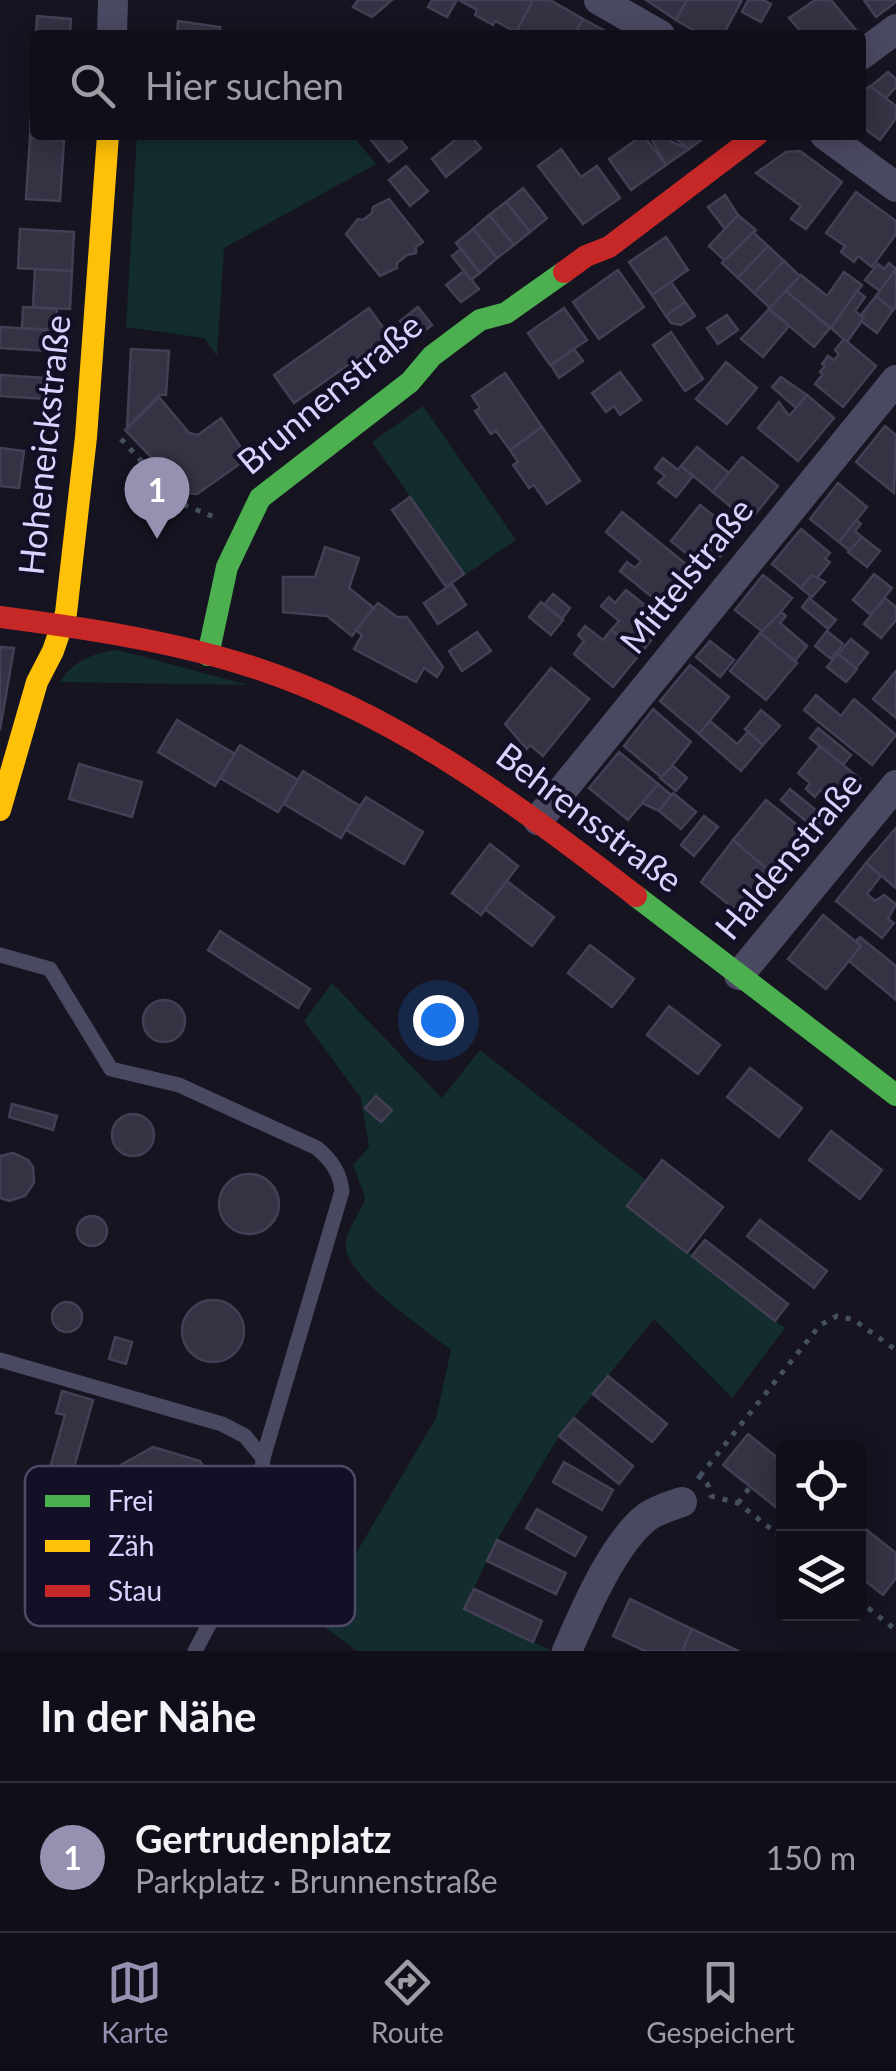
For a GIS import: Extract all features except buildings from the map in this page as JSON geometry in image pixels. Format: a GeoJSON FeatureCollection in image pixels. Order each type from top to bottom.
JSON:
{"type":"FeatureCollection","features":[{"type":"Feature","properties":{"kind":"street"},"geometry":{"type":"LineString","coordinates":[[112,30],[113,0]]}},
{"type":"Feature","properties":{"kind":"street"},"geometry":{"type":"LineString","coordinates":[[599,0],[651,30]]}},
{"type":"Feature","properties":{"kind":"street"},"geometry":{"type":"LineString","coordinates":[[866,50],[896,29]]}},
{"type":"Feature","properties":{"kind":"street","name":"Hoheneickstraße"},"geometry":{"type":"LineString","coordinates":[[0,810],[36,682],[63,626],[86,437],[108,140]]}},
{"type":"Feature","properties":{"kind":"street","name":"Brunnenstraße"},"geometry":{"type":"LineString","coordinates":[[208,655],[227,567],[253,508],[272,485],[410,382],[432,356],[480,320],[506,313],[586,256],[609,247],[750,140]]}},
{"type":"Feature","properties":{"kind":"street"},"geometry":{"type":"LineString","coordinates":[[831,140],[896,186]]}},
{"type":"Feature","properties":{"kind":"street","name":"Mittelstraße"},"geometry":{"type":"LineString","coordinates":[[538,820],[896,380]]}},
{"type":"Feature","properties":{"kind":"street"},"geometry":{"type":"LineString","coordinates":[[0,617],[208,655]]}},
{"type":"Feature","properties":{"kind":"street","name":"Behrensstraße"},"geometry":{"type":"LineString","coordinates":[[208,655],[280,676],[372,716],[471,773],[896,1095]]}},
{"type":"Feature","properties":{"kind":"street","name":"Haldenstraße"},"geometry":{"type":"LineString","coordinates":[[739,975],[895,789]]}},
{"type":"Feature","properties":{"kind":"street"},"geometry":{"type":"LineString","coordinates":[[567,1651],[603,1578],[639,1524],[658,1510],[682,1502]]}},
{"type":"Feature","properties":{"kind":"lane"},"geometry":{"type":"LineString","coordinates":[[0,955],[50,969],[112,1069],[179,1085],[317,1148],[336,1168],[342,1191],[262,1466]]}},
{"type":"Feature","properties":{"kind":"lane"},"geometry":{"type":"LineString","coordinates":[[0,1360],[222,1424],[245,1436],[263,1458]]}},
{"type":"Feature","properties":{"kind":"lane"},"geometry":{"type":"LineString","coordinates":[[195,1651],[208,1626]]}},
{"type":"Feature","properties":{"kind":"path"},"geometry":{"type":"LineString","coordinates":[[86,437],[115,432],[180,503],[243,530]]}},
{"type":"Feature","properties":{"kind":"path"},"geometry":{"type":"LineString","coordinates":[[682,1502],[820,1324],[837,1316],[854,1320],[896,1350]]}},
{"type":"Feature","properties":{"kind":"path"},"geometry":{"type":"LineString","coordinates":[[700,1476],[711,1496],[738,1502],[776,1533]]}},
{"type":"Feature","properties":{"kind":"path"},"geometry":{"type":"LineString","coordinates":[[738,1502],[750,1487]]}},
{"type":"Feature","properties":{"kind":"path"},"geometry":{"type":"LineString","coordinates":[[866,1606],[896,1630]]}},
{"type":"Feature","properties":{"kind":"green space"},"geometry":{"type":"Polygon","coordinates":[[[137,140],[356,140],[376,164],[224,248],[217,356],[204,338],[126,327],[137,140]]]}},
{"type":"Feature","properties":{"kind":"green space"},"geometry":{"type":"Polygon","coordinates":[[[423,406],[516,540],[465,575],[372,442],[423,406]]]}},
{"type":"Feature","properties":{"kind":"green space"},"geometry":{"type":"Polygon","coordinates":[[[118,650],[248,685],[60,682],[85,659],[118,650]]]}},
{"type":"Feature","properties":{"kind":"green space"},"geometry":{"type":"Polygon","coordinates":[[[332,983],[442,1098],[480,1050],[646,1180],[628,1206],[785,1328],[732,1398],[654,1319],[559,1436],[497,1540],[464,1609],[552,1651],[357,1651],[323,1626],[355,1626],[355,1555],[436,1418],[451,1350],[374,1288],[350,1260],[346,1248],[348,1234],[365,1197],[353,1165],[369,1147],[361,1098],[304,1021],[332,983]]]}},
{"type":"Feature","properties":{"kind":"traffic: fast"},"geometry":{"type":"LineString","coordinates":[[208,655],[227,567],[260,498],[410,382],[432,356],[480,320],[506,313],[564,272]]}},
{"type":"Feature","properties":{"kind":"traffic: fast"},"geometry":{"type":"LineString","coordinates":[[636,896],[896,1095]]}},
{"type":"Feature","properties":{"kind":"traffic: slow"},"geometry":{"type":"LineString","coordinates":[[0,810],[37,682],[66,613],[86,437],[108,140]]}},
{"type":"Feature","properties":{"kind":"traffic: jam"},"geometry":{"type":"LineString","coordinates":[[564,272],[586,256],[609,247],[750,140]]}},
{"type":"Feature","properties":{"kind":"traffic: jam"},"geometry":{"type":"LineString","coordinates":[[0,617],[185,648],[300,684],[351,707],[451,763],[636,896]]}},
{"type":"Feature","properties":{"kind":"place","name":"Gertrudenplatz"},"geometry":{"type":"Point","coordinates":[157,539]}}]}
